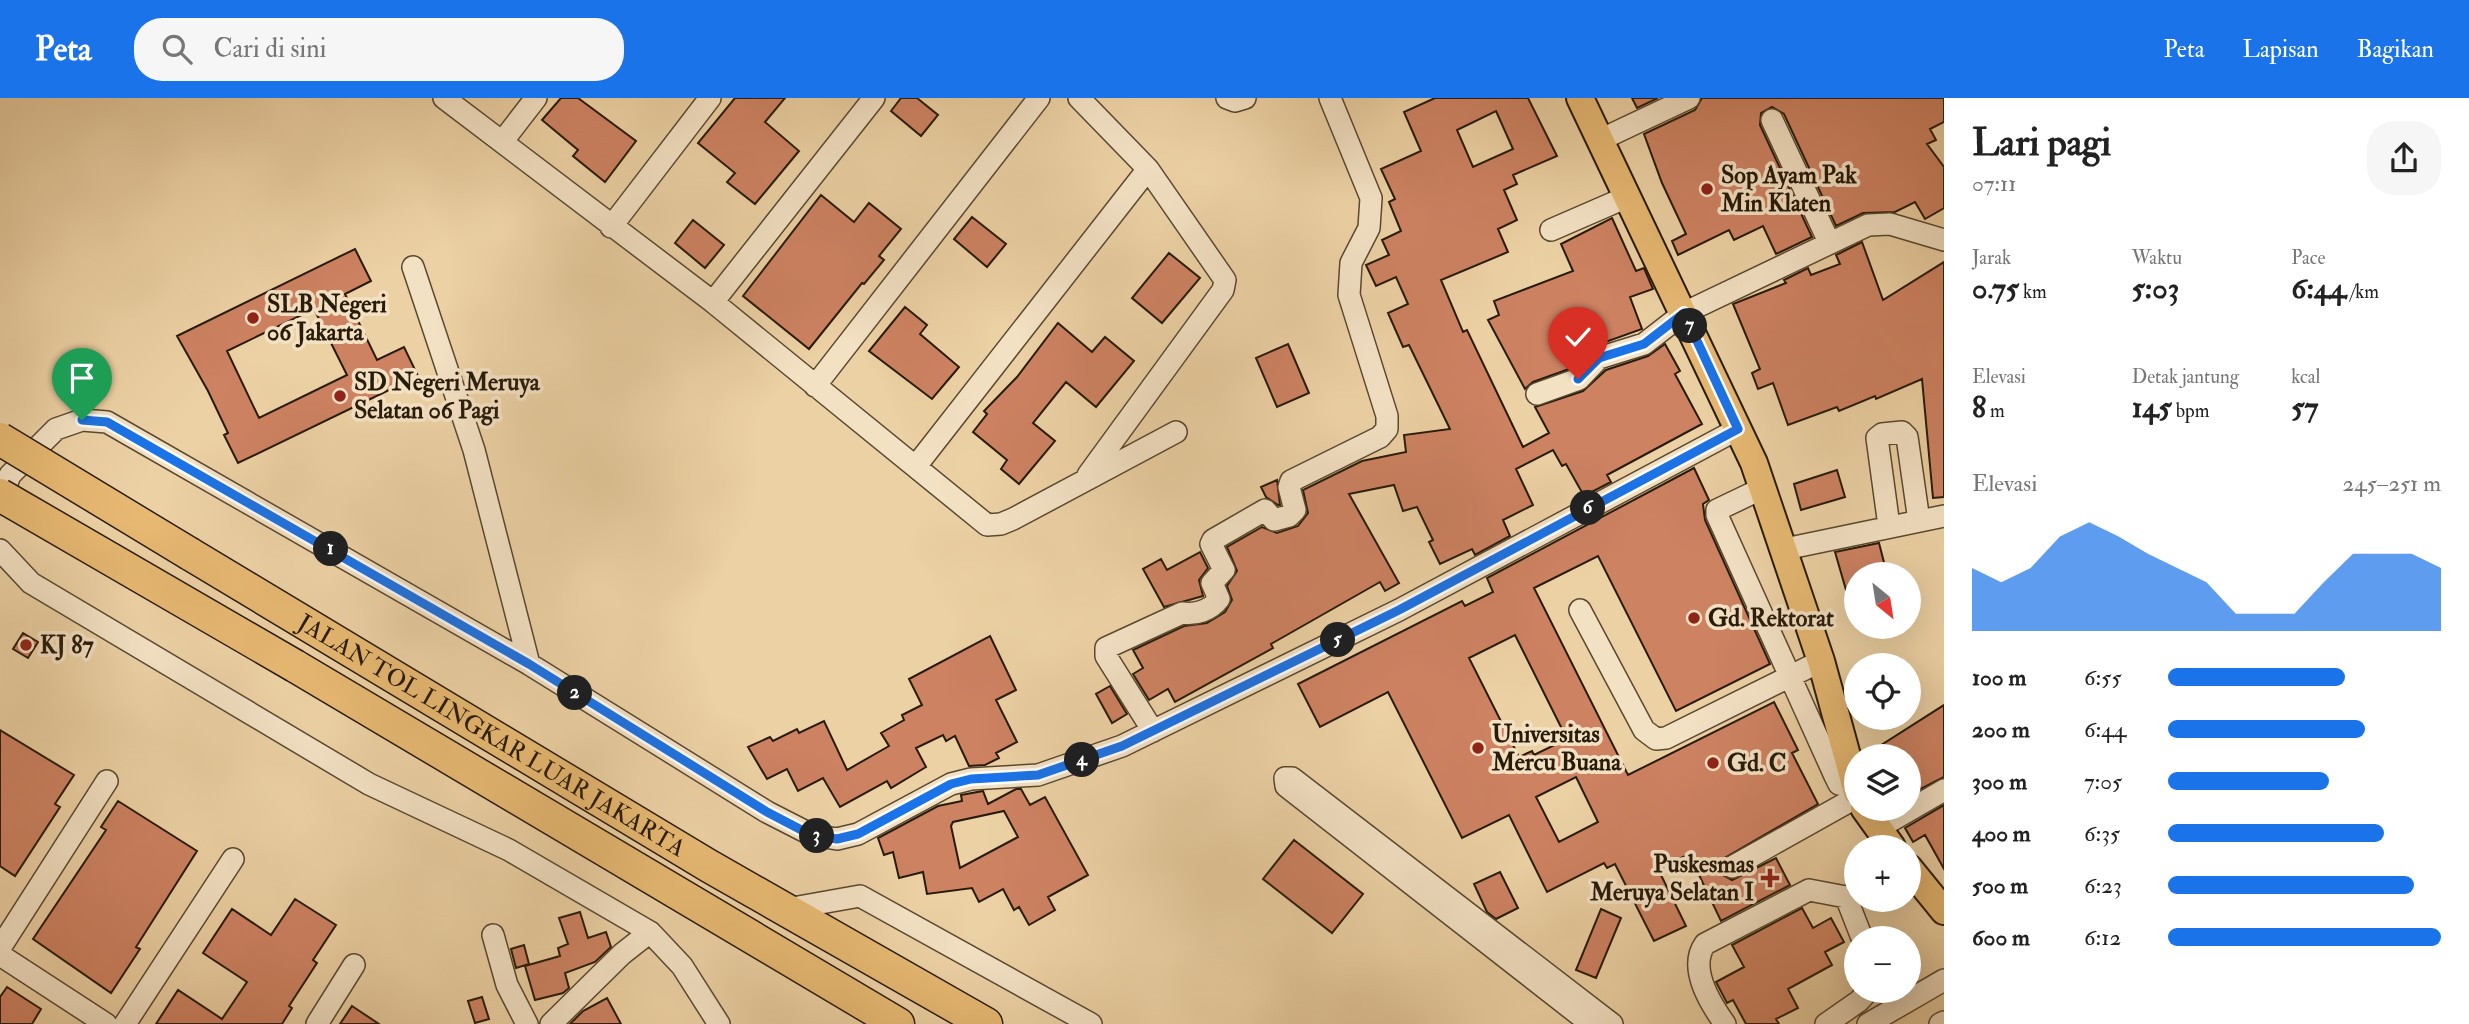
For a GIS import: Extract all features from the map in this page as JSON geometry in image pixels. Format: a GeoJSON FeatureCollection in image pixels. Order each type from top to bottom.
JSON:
{"type":"FeatureCollection","features":[{"type":"Feature","properties":{"kind":"highway","name":"JALAN TOL LINGKAR LUAR JAKARTA"},"geometry":{"type":"LineString","coordinates":[[0,439],[314,631],[697,859],[986,1024]]}},
{"type":"Feature","properties":{"kind":"highway","name":"JALAN TOL LINGKAR LUAR JAKARTA"},"geometry":{"type":"LineString","coordinates":[[0,495],[295,666],[898,1024]]}},
{"type":"Feature","properties":{"kind":"main road"},"geometry":{"type":"LineString","coordinates":[[1580,98],[1684,313],[1763,488],[1847,744]]}},
{"type":"Feature","properties":{"kind":"main road"},"geometry":{"type":"LineString","coordinates":[[1921,885],[1944,911]]}},
{"type":"Feature","properties":{"kind":"street"},"geometry":{"type":"LineString","coordinates":[[444,98],[713,302],[987,524],[1001,524],[1013,519],[1176,432]]}},
{"type":"Feature","properties":{"kind":"street"},"geometry":{"type":"LineString","coordinates":[[502,142],[536,98]]}},
{"type":"Feature","properties":{"kind":"street"},"geometry":{"type":"LineString","coordinates":[[611,227],[710,98]]}},
{"type":"Feature","properties":{"kind":"street"},"geometry":{"type":"LineString","coordinates":[[713,302],[874,98]]}},
{"type":"Feature","properties":{"kind":"street"},"geometry":{"type":"LineString","coordinates":[[815,386],[1039,98]]}},
{"type":"Feature","properties":{"kind":"street"},"geometry":{"type":"LineString","coordinates":[[1079,98],[1148,169],[1224,276],[1225,283],[1085,480]]}},
{"type":"Feature","properties":{"kind":"street"},"geometry":{"type":"LineString","coordinates":[[1227,98],[1235,101],[1245,98]]}},
{"type":"Feature","properties":{"kind":"street"},"geometry":{"type":"LineString","coordinates":[[1153,731],[1106,656],[1107,649],[1182,613],[1195,615],[1217,604],[1219,599],[1212,583],[1224,570],[1211,544],[1213,540],[1265,510],[1274,520],[1289,516],[1295,510],[1289,487],[1291,481],[1380,437],[1387,429],[1387,416],[1349,295],[1350,263],[1369,228],[1371,198],[1330,98]]}},
{"type":"Feature","properties":{"kind":"street"},"geometry":{"type":"LineString","coordinates":[[1602,139],[1689,98]]}},
{"type":"Feature","properties":{"kind":"street"},"geometry":{"type":"LineString","coordinates":[[1772,120],[1829,242]]}},
{"type":"Feature","properties":{"kind":"street"},"geometry":{"type":"LineString","coordinates":[[916,467],[1148,169]]}},
{"type":"Feature","properties":{"kind":"street"},"geometry":{"type":"LineString","coordinates":[[1550,230],[1627,197]]}},
{"type":"Feature","properties":{"kind":"street"},"geometry":{"type":"LineString","coordinates":[[1537,394],[1578,379],[1599,358],[1644,344],[1684,313],[1829,242],[1879,223],[1944,240]]}},
{"type":"Feature","properties":{"kind":"street"},"geometry":{"type":"LineString","coordinates":[[413,267],[474,450],[529,664]]}},
{"type":"Feature","properties":{"kind":"street"},"geometry":{"type":"LineString","coordinates":[[0,502],[10,475],[57,429],[82,420],[107,422],[529,664],[767,812],[811,835],[837,839],[858,834],[951,784],[971,779],[1038,775],[1122,746],[1399,610],[1738,429]]}},
{"type":"Feature","properties":{"kind":"street"},"geometry":{"type":"LineString","coordinates":[[1889,526],[1877,438],[1882,434],[1902,432],[1907,436],[1919,521]]}},
{"type":"Feature","properties":{"kind":"street"},"geometry":{"type":"LineString","coordinates":[[1763,488],[1723,505],[1717,510],[1717,516],[1835,776],[1844,789]]}},
{"type":"Feature","properties":{"kind":"street"},"geometry":{"type":"LineString","coordinates":[[1785,549],[1889,526],[1919,521],[1943,521]]}},
{"type":"Feature","properties":{"kind":"street"},"geometry":{"type":"LineString","coordinates":[[0,550],[31,583],[369,784],[509,850],[650,932],[682,966],[719,1024]]}},
{"type":"Feature","properties":{"kind":"street"},"geometry":{"type":"LineString","coordinates":[[1580,610],[1644,730],[1656,739],[1666,738],[1821,661]]}},
{"type":"Feature","properties":{"kind":"street"},"geometry":{"type":"LineString","coordinates":[[1591,1024],[1286,786],[1285,778],[1292,778],[1612,1024]]}},
{"type":"Feature","properties":{"kind":"street"},"geometry":{"type":"LineString","coordinates":[[0,948],[107,781]]}},
{"type":"Feature","properties":{"kind":"street"},"geometry":{"type":"LineString","coordinates":[[1921,796],[1944,790]]}},
{"type":"Feature","properties":{"kind":"street"},"geometry":{"type":"LineString","coordinates":[[1732,867],[1844,820]]}},
{"type":"Feature","properties":{"kind":"street"},"geometry":{"type":"LineString","coordinates":[[125,1024],[233,859]]}},
{"type":"Feature","properties":{"kind":"street"},"geometry":{"type":"LineString","coordinates":[[1724,1024],[1699,971],[1698,954],[1705,944],[1809,890],[1844,894]]}},
{"type":"Feature","properties":{"kind":"street"},"geometry":{"type":"LineString","coordinates":[[787,909],[860,896],[1091,1024]]}},
{"type":"Feature","properties":{"kind":"street"},"geometry":{"type":"LineString","coordinates":[[551,1024],[622,954],[650,932]]}},
{"type":"Feature","properties":{"kind":"street"},"geometry":{"type":"LineString","coordinates":[[493,935],[506,985],[527,1024]]}},
{"type":"Feature","properties":{"kind":"street"},"geometry":{"type":"LineString","coordinates":[[0,955],[106,1024]]}},
{"type":"Feature","properties":{"kind":"street"},"geometry":{"type":"LineString","coordinates":[[317,1024],[354,965]]}},
{"type":"Feature","properties":{"kind":"street"},"geometry":{"type":"LineString","coordinates":[[1868,1024],[1944,980]]}},
{"type":"Feature","properties":{"kind":"street"},"geometry":{"type":"LineString","coordinates":[[1826,1024],[1856,1003]]}},
{"type":"Feature","properties":{"kind":"building"},"geometry":{"type":"Polygon","coordinates":[[[561,98],[578,98],[636,141],[605,182],[573,156],[578,150],[542,120],[561,98]]]}},
{"type":"Feature","properties":{"kind":"building"},"geometry":{"type":"Polygon","coordinates":[[[735,98],[785,98],[765,122],[799,151],[755,204],[727,182],[735,173],[698,143],[735,98]]]}},
{"type":"Feature","properties":{"kind":"building"},"geometry":{"type":"Polygon","coordinates":[[[901,98],[917,98],[938,115],[921,136],[891,111],[901,98]]]}},
{"type":"Feature","properties":{"kind":"building"},"geometry":{"type":"Polygon","coordinates":[[[1435,98],[1528,98],[1557,156],[1513,175],[1517,184],[1504,190],[1517,220],[1498,229],[1508,252],[1441,280],[1463,332],[1467,330],[1523,447],[1549,433],[1535,407],[1583,391],[1606,370],[1648,356],[1665,344],[1680,371],[1675,374],[1702,424],[1607,475],[1611,482],[1584,496],[1566,464],[1562,466],[1553,450],[1516,469],[1533,505],[1503,520],[1510,536],[1475,555],[1472,549],[1440,564],[1429,542],[1433,540],[1417,507],[1403,511],[1394,485],[1349,494],[1399,583],[1385,591],[1380,582],[1271,644],[1273,648],[1175,702],[1168,689],[1149,700],[1133,674],[1143,668],[1133,650],[1184,626],[1207,623],[1225,612],[1232,600],[1227,586],[1237,571],[1227,547],[1262,527],[1277,533],[1298,526],[1308,513],[1303,490],[1362,461],[1406,452],[1404,435],[1450,429],[1409,345],[1403,347],[1388,313],[1408,304],[1396,277],[1376,286],[1366,265],[1389,255],[1382,240],[1401,231],[1389,202],[1395,199],[1381,169],[1421,151],[1404,112],[1435,98]],[[1496,111],[1457,130],[1473,167],[1513,149],[1496,111]]]}},
{"type":"Feature","properties":{"kind":"building"},"geometry":{"type":"Polygon","coordinates":[[[1632,98],[1658,98],[1637,108],[1632,98]]]}},
{"type":"Feature","properties":{"kind":"building"},"geometry":{"type":"Polygon","coordinates":[[[1702,98],[1944,98],[1944,122],[1930,129],[1936,140],[1927,144],[1944,167],[1944,208],[1925,219],[1915,202],[1895,212],[1863,213],[1836,226],[1784,114],[1772,107],[1761,113],[1760,125],[1812,237],[1776,254],[1763,226],[1734,240],[1729,230],[1678,255],[1672,241],[1686,234],[1662,183],[1644,134],[1695,110],[1702,98]]]}},
{"type":"Feature","properties":{"kind":"building"},"geometry":{"type":"Polygon","coordinates":[[[821,195],[854,222],[869,203],[901,229],[879,256],[884,260],[809,349],[743,296],[821,195]]]}},
{"type":"Feature","properties":{"kind":"building"},"geometry":{"type":"Polygon","coordinates":[[[972,217],[1006,244],[987,267],[954,239],[972,217]]]}},
{"type":"Feature","properties":{"kind":"building"},"geometry":{"type":"Polygon","coordinates":[[[1612,218],[1636,271],[1644,268],[1653,289],[1630,297],[1642,329],[1594,346],[1572,368],[1533,382],[1525,389],[1488,320],[1499,315],[1494,301],[1573,271],[1561,244],[1612,218]]]}},
{"type":"Feature","properties":{"kind":"building"},"geometry":{"type":"Polygon","coordinates":[[[693,220],[724,245],[705,268],[675,243],[693,220]]]}},
{"type":"Feature","properties":{"kind":"building"},"geometry":{"type":"Polygon","coordinates":[[[1862,242],[1883,300],[1944,262],[1944,497],[1933,498],[1922,379],[1876,399],[1875,396],[1839,411],[1837,407],[1788,425],[1773,383],[1758,389],[1752,373],[1760,369],[1733,304],[1786,283],[1784,280],[1808,268],[1811,275],[1840,264],[1836,255],[1862,242]]]}},
{"type":"Feature","properties":{"kind":"building"},"geometry":{"type":"Polygon","coordinates":[[[355,249],[371,281],[345,294],[377,360],[404,347],[418,376],[238,463],[224,435],[228,433],[208,391],[177,336],[355,249]],[[314,309],[227,351],[259,418],[347,375],[314,309]]]}},
{"type":"Feature","properties":{"kind":"building"},"geometry":{"type":"Polygon","coordinates":[[[1169,253],[1200,278],[1162,323],[1132,298],[1169,253]]]}},
{"type":"Feature","properties":{"kind":"building"},"geometry":{"type":"Polygon","coordinates":[[[905,307],[927,325],[920,334],[959,367],[932,399],[869,351],[905,307]]]}},
{"type":"Feature","properties":{"kind":"building"},"geometry":{"type":"Polygon","coordinates":[[[1058,323],[1092,352],[1105,337],[1134,361],[1096,407],[1066,382],[1033,423],[1055,441],[1019,484],[1001,469],[1007,460],[973,432],[987,414],[984,411],[1017,377],[1058,323]]]}},
{"type":"Feature","properties":{"kind":"building"},"geometry":{"type":"Polygon","coordinates":[[[1288,344],[1309,393],[1277,407],[1256,358],[1288,344]]]}},
{"type":"Feature","properties":{"kind":"building"},"geometry":{"type":"Polygon","coordinates":[[[1694,468],[1709,500],[1703,504],[1705,520],[1770,664],[1676,711],[1598,556],[1534,588],[1628,775],[1774,702],[1798,750],[1792,753],[1818,804],[1721,860],[1721,874],[1732,880],[1776,858],[1790,885],[1721,921],[1689,854],[1658,869],[1686,926],[1654,941],[1615,864],[1607,868],[1604,863],[1547,892],[1509,815],[1462,838],[1388,692],[1320,727],[1298,684],[1462,601],[1465,606],[1493,592],[1487,578],[1694,468]],[[1515,635],[1469,658],[1519,757],[1532,751],[1534,755],[1567,739],[1515,635]],[[1576,777],[1536,797],[1559,842],[1598,822],[1576,777]]]}},
{"type":"Feature","properties":{"kind":"building"},"geometry":{"type":"Polygon","coordinates":[[[1837,470],[1845,497],[1801,510],[1794,484],[1837,470]]]}},
{"type":"Feature","properties":{"kind":"building"},"geometry":{"type":"Polygon","coordinates":[[[1277,480],[1280,505],[1266,497],[1261,487],[1277,480]]]}},
{"type":"Feature","properties":{"kind":"building"},"geometry":{"type":"Polygon","coordinates":[[[1879,543],[1884,562],[1844,562],[1844,583],[1835,552],[1879,543]]]}},
{"type":"Feature","properties":{"kind":"building"},"geometry":{"type":"Polygon","coordinates":[[[1200,552],[1208,568],[1199,580],[1203,596],[1164,607],[1143,569],[1161,559],[1167,570],[1200,552]]]}},
{"type":"Feature","properties":{"kind":"building","name":"KJ 87"},"geometry":{"type":"Polygon","coordinates":[[[23,633],[38,642],[28,658],[13,649],[23,633]]]}},
{"type":"Feature","properties":{"kind":"building"},"geometry":{"type":"Polygon","coordinates":[[[990,636],[1016,690],[996,700],[1017,742],[996,753],[999,758],[985,765],[969,766],[955,736],[946,741],[943,735],[916,748],[926,767],[891,788],[887,781],[840,807],[823,778],[798,791],[787,769],[767,779],[748,747],[770,737],[773,741],[797,729],[799,733],[824,721],[847,770],[889,746],[881,733],[904,720],[902,715],[922,705],[909,679],[990,636]]]}},
{"type":"Feature","properties":{"kind":"building"},"geometry":{"type":"Polygon","coordinates":[[[1110,686],[1127,714],[1112,723],[1096,694],[1110,686]]]}},
{"type":"Feature","properties":{"kind":"building"},"geometry":{"type":"Polygon","coordinates":[[[1944,705],[1944,777],[1921,789],[1921,744],[1883,744],[1905,730],[1921,730],[1921,720],[1944,705]]]}},
{"type":"Feature","properties":{"kind":"building"},"geometry":{"type":"Polygon","coordinates":[[[0,730],[74,775],[55,804],[60,807],[15,876],[0,866],[0,730]]]}},
{"type":"Feature","properties":{"kind":"building"},"geometry":{"type":"Polygon","coordinates":[[[1016,789],[1021,789],[1030,805],[1045,797],[1088,875],[1048,897],[1055,910],[1029,925],[1019,907],[1014,910],[1003,889],[979,902],[972,888],[927,894],[923,872],[899,878],[893,852],[884,855],[878,838],[938,806],[962,801],[961,795],[983,791],[988,804],[1016,789]],[[1004,811],[953,822],[951,826],[960,868],[1018,837],[1004,811]]]}},
{"type":"Feature","properties":{"kind":"building"},"geometry":{"type":"Polygon","coordinates":[[[118,801],[197,851],[136,947],[140,949],[111,993],[33,939],[106,830],[101,827],[118,801]]]}},
{"type":"Feature","properties":{"kind":"building"},"geometry":{"type":"Polygon","coordinates":[[[1944,805],[1944,869],[1925,835],[1921,837],[1921,835],[1909,835],[1905,828],[1944,805]]]}},
{"type":"Feature","properties":{"kind":"building"},"geometry":{"type":"Polygon","coordinates":[[[1294,840],[1363,894],[1332,933],[1263,879],[1294,840]]]}},
{"type":"Feature","properties":{"kind":"building"},"geometry":{"type":"Polygon","coordinates":[[[1500,872],[1518,908],[1496,919],[1487,912],[1474,884],[1500,872]]]}},
{"type":"Feature","properties":{"kind":"building"},"geometry":{"type":"Polygon","coordinates":[[[295,899],[336,925],[313,960],[317,963],[289,1006],[292,1008],[282,1024],[156,1024],[178,990],[222,1019],[247,982],[203,953],[232,909],[271,935],[295,899]]]}},
{"type":"Feature","properties":{"kind":"building"},"geometry":{"type":"Polygon","coordinates":[[[1802,908],[1813,928],[1831,918],[1844,942],[1825,952],[1832,965],[1788,989],[1798,1008],[1776,1019],[1779,1024],[1746,1024],[1733,1000],[1727,1003],[1716,982],[1744,967],[1732,945],[1802,908]]]}},
{"type":"Feature","properties":{"kind":"building"},"geometry":{"type":"Polygon","coordinates":[[[1601,909],[1621,918],[1596,978],[1576,970],[1601,909]]]}},
{"type":"Feature","properties":{"kind":"building"},"geometry":{"type":"Polygon","coordinates":[[[580,912],[588,938],[606,932],[611,947],[595,962],[565,973],[569,988],[563,993],[535,1000],[525,966],[560,956],[558,948],[568,944],[559,918],[580,912]]]}},
{"type":"Feature","properties":{"kind":"building"},"geometry":{"type":"Polygon","coordinates":[[[524,945],[529,964],[516,968],[511,949],[524,945]]]}},
{"type":"Feature","properties":{"kind":"building"},"geometry":{"type":"Polygon","coordinates":[[[7,987],[41,1009],[32,1024],[0,1024],[0,997],[7,987]]]}},
{"type":"Feature","properties":{"kind":"building"},"geometry":{"type":"Polygon","coordinates":[[[482,997],[489,1019],[475,1023],[468,1001],[482,997]]]}},
{"type":"Feature","properties":{"kind":"building"},"geometry":{"type":"Polygon","coordinates":[[[607,998],[621,1024],[570,1024],[583,1011],[607,998]]]}},
{"type":"Feature","properties":{"kind":"building"},"geometry":{"type":"Polygon","coordinates":[[[352,1006],[379,1024],[340,1024],[352,1006]]]}},
{"type":"Feature","properties":{"kind":"place","name":"Sop Ayam Pak Min Klaten"},"geometry":{"type":"Point","coordinates":[1707,189]}},
{"type":"Feature","properties":{"kind":"place","name":"SLB Negeri 06 Jakarta"},"geometry":{"type":"Point","coordinates":[253,318]}},
{"type":"Feature","properties":{"kind":"place","name":"SD Negeri Meruya Selatan 06 Pagi"},"geometry":{"type":"Point","coordinates":[340,396]}},
{"type":"Feature","properties":{"kind":"place","name":"Gd. Rektorat"},"geometry":{"type":"Point","coordinates":[1694,618]}},
{"type":"Feature","properties":{"kind":"place","name":"KJ 87"},"geometry":{"type":"Point","coordinates":[26,645]}},
{"type":"Feature","properties":{"kind":"place","name":"Universitas Mercu Buana"},"geometry":{"type":"Point","coordinates":[1478,748]}},
{"type":"Feature","properties":{"kind":"place","name":"Gd. C"},"geometry":{"type":"Point","coordinates":[1713,763]}},
{"type":"Feature","properties":{"kind":"place","name":"Puskesmas Meruya Selatan I"},"geometry":{"type":"Point","coordinates":[1770,878]}},
{"type":"Feature","properties":{"kind":"route"},"geometry":{"type":"LineString","coordinates":[[82,420],[107,422],[529,664],[767,812],[811,835],[837,839],[858,834],[879,820],[951,784],[996,776],[1038,775],[1122,746],[1399,610],[1738,429],[1684,313],[1644,344],[1592,362],[1578,379]]}}]}
